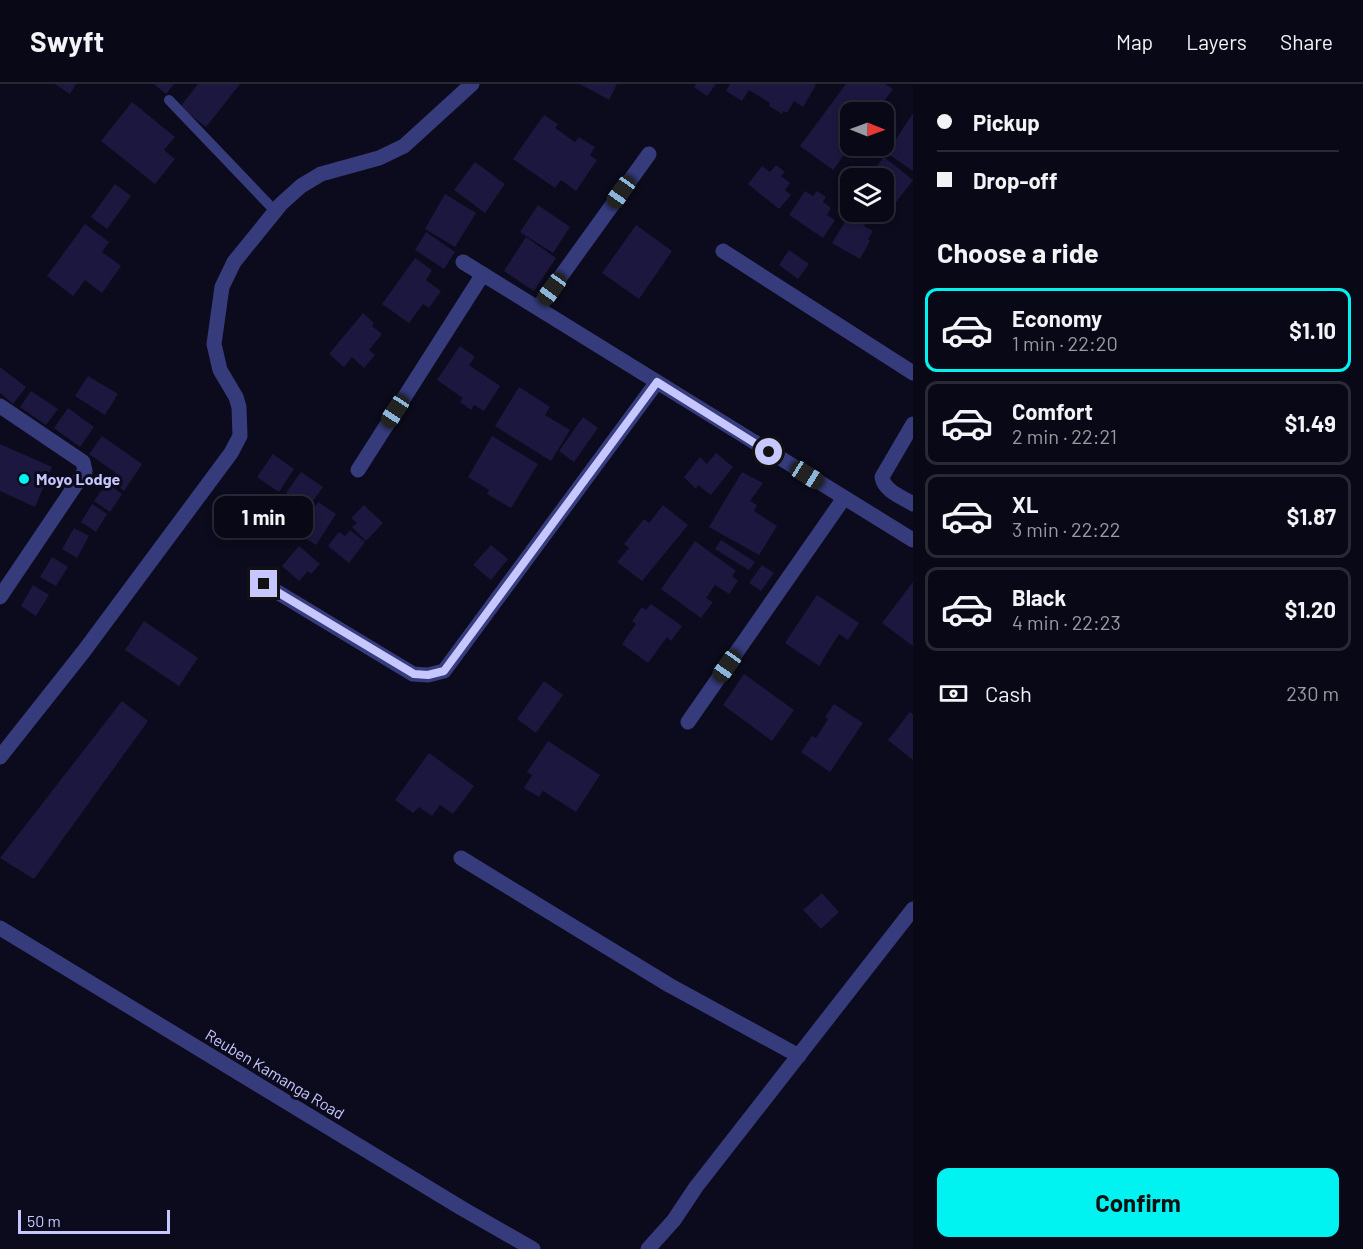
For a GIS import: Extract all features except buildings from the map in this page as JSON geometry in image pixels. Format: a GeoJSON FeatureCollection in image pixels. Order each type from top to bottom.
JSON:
{"type":"FeatureCollection","features":[{"type":"Feature","properties":{"kind":"street"},"geometry":{"type":"LineString","coordinates":[[0,757],[84,651],[231,453],[240,436],[241,424],[236,397],[220,370],[214,344],[222,287],[234,261],[275,211],[301,186],[321,174],[379,158],[404,146],[472,84]]}},
{"type":"Feature","properties":{"kind":"street"},"geometry":{"type":"LineString","coordinates":[[538,308],[649,154]]}},
{"type":"Feature","properties":{"kind":"street"},"geometry":{"type":"LineString","coordinates":[[723,251],[913,373]]}},
{"type":"Feature","properties":{"kind":"street"},"geometry":{"type":"LineString","coordinates":[[463,262],[913,540]]}},
{"type":"Feature","properties":{"kind":"street"},"geometry":{"type":"LineString","coordinates":[[358,470],[483,274]]}},
{"type":"Feature","properties":{"kind":"street"},"geometry":{"type":"LineString","coordinates":[[264,584],[414,674],[428,675],[444,671],[657,382]]}},
{"type":"Feature","properties":{"kind":"street"},"geometry":{"type":"LineString","coordinates":[[0,406],[83,462],[85,471],[0,597]]}},
{"type":"Feature","properties":{"kind":"street"},"geometry":{"type":"LineString","coordinates":[[913,424],[882,477],[888,489],[913,504]]}},
{"type":"Feature","properties":{"kind":"street"},"geometry":{"type":"LineString","coordinates":[[688,722],[844,498]]}},
{"type":"Feature","properties":{"kind":"street"},"geometry":{"type":"LineString","coordinates":[[461,858],[669,985],[799,1056]]}},
{"type":"Feature","properties":{"kind":"street"},"geometry":{"type":"LineString","coordinates":[[648,1249],[674,1220],[696,1187],[913,909]]}},
{"type":"Feature","properties":{"kind":"street","name":"Reuben Kamanga Road"},"geometry":{"type":"LineString","coordinates":[[0,928],[443,1197],[533,1249]]}},
{"type":"Feature","properties":{"kind":"lane"},"geometry":{"type":"LineString","coordinates":[[169,100],[275,211]]}},
{"type":"Feature","properties":{"kind":"place","name":"Moyo Lodge"},"geometry":{"type":"Point","coordinates":[24,479]}},
{"type":"Feature","properties":{"kind":"route"},"geometry":{"type":"LineString","coordinates":[[264,584],[414,674],[428,675],[444,671],[657,382],[769,452]]}}]}
